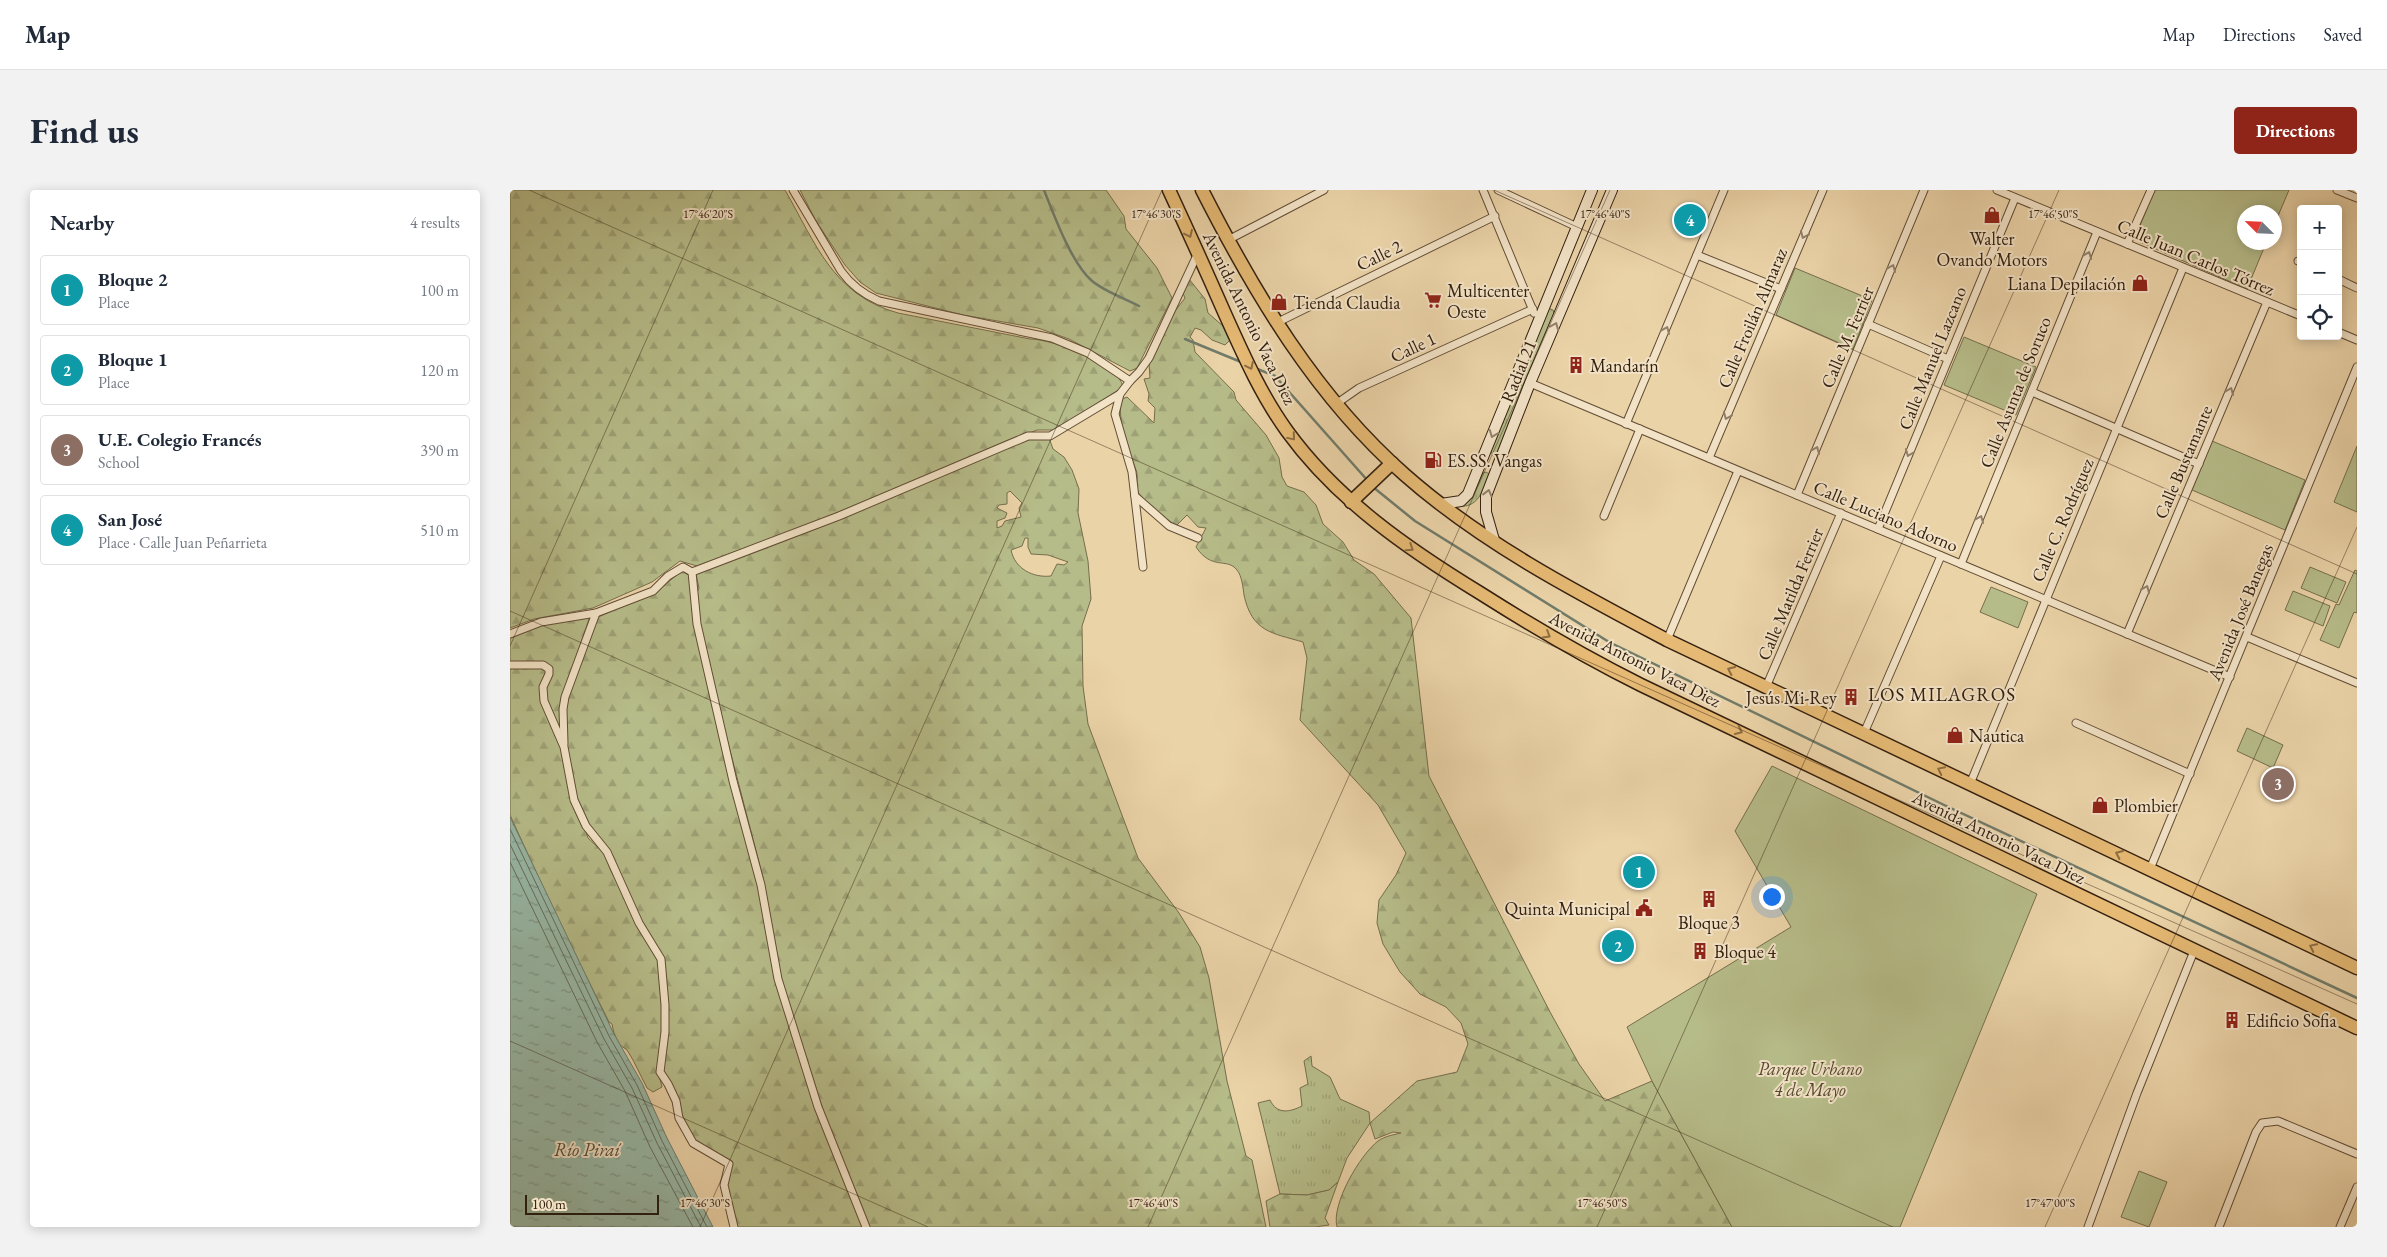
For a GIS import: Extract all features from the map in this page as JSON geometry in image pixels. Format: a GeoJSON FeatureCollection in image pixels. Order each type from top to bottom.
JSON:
{"type":"FeatureCollection","features":[{"type":"Feature","properties":{"kind":"highway","name":"Avenida Antonio Vaca Diez"},"geometry":{"type":"LineString","coordinates":[[1169,190],[1235,336],[1265,397],[1287,432],[1318,468],[1355,499],[1395,538],[1444,571],[1574,651],[1641,685],[2357,1028]]}},
{"type":"Feature","properties":{"kind":"highway","name":"Avenida Antonio Vaca Diez"},"geometry":{"type":"LineString","coordinates":[[1202,190],[1228,240],[1276,323],[1336,404],[1392,463],[1441,504],[1494,540],[1580,594],[1666,640],[2357,968]]}},
{"type":"Feature","properties":{"kind":"highway"},"geometry":{"type":"LineString","coordinates":[[1355,499],[1392,463]]}},
{"type":"Feature","properties":{"kind":"street"},"geometry":{"type":"LineString","coordinates":[[792,190],[841,271],[849,282],[865,295],[879,301],[1052,338],[1088,353],[1130,381]]}},
{"type":"Feature","properties":{"kind":"street"},"geometry":{"type":"LineString","coordinates":[[1228,240],[1324,190]]}},
{"type":"Feature","properties":{"kind":"street"},"geometry":{"type":"LineString","coordinates":[[1483,190],[1537,321]]}},
{"type":"Feature","properties":{"kind":"street"},"geometry":{"type":"LineString","coordinates":[[1498,190],[1576,226]]}},
{"type":"Feature","properties":{"kind":"street","name":"Radial 21"},"geometry":{"type":"LineString","coordinates":[[1441,504],[1461,501],[1468,494],[1592,190]]}},
{"type":"Feature","properties":{"kind":"street","name":"Radial 21"},"geometry":{"type":"LineString","coordinates":[[1494,540],[1486,512],[1486,496],[1530,383],[1612,190]]}},
{"type":"Feature","properties":{"kind":"street"},"geometry":{"type":"LineString","coordinates":[[1626,424],[1724,190]]}},
{"type":"Feature","properties":{"kind":"street","name":"Calle Froilán Almaraz"},"geometry":{"type":"LineString","coordinates":[[1709,458],[1823,190]]}},
{"type":"Feature","properties":{"kind":"street","name":"Calle M. Ferrier"},"geometry":{"type":"LineString","coordinates":[[1797,495],[1924,190]]}},
{"type":"Feature","properties":{"kind":"street"},"geometry":{"type":"LineString","coordinates":[[2127,244],[2151,190]]}},
{"type":"Feature","properties":{"kind":"street"},"geometry":{"type":"LineString","coordinates":[[2337,190],[2357,198]]}},
{"type":"Feature","properties":{"kind":"street","name":"Calle Juan Carlos Tórrez"},"geometry":{"type":"LineString","coordinates":[[2001,191],[2297,314]]}},
{"type":"Feature","properties":{"kind":"street","name":"Calle Manuel Lazcano"},"geometry":{"type":"LineString","coordinates":[[1878,529],[2015,198]]}},
{"type":"Feature","properties":{"kind":"street","name":"Calle 2"},"geometry":{"type":"LineString","coordinates":[[1276,323],[1495,216]]}},
{"type":"Feature","properties":{"kind":"street","name":"Calle Asunta de Soruco"},"geometry":{"type":"LineString","coordinates":[[1961,564],[2097,232]]}},
{"type":"Feature","properties":{"kind":"street"},"geometry":{"type":"LineString","coordinates":[[510,634],[541,622],[596,613],[653,590],[668,576],[683,567],[692,572],[839,516],[1028,436],[1050,436],[1120,394],[1149,358],[1198,252]]}},
{"type":"Feature","properties":{"kind":"street"},"geometry":{"type":"LineString","coordinates":[[1697,255],[1781,289]]}},
{"type":"Feature","properties":{"kind":"street","name":"Calle C. Rodríguez"},"geometry":{"type":"LineString","coordinates":[[1970,784],[2183,268]]}},
{"type":"Feature","properties":{"kind":"street"},"geometry":{"type":"LineString","coordinates":[[2342,281],[2357,288]]}},
{"type":"Feature","properties":{"kind":"street","name":"Calle Bustamante"},"geometry":{"type":"LineString","coordinates":[[2128,634],[2267,302]]}},
{"type":"Feature","properties":{"kind":"street","name":"Calle 1"},"geometry":{"type":"LineString","coordinates":[[1336,404],[1359,388],[1533,309]]}},
{"type":"Feature","properties":{"kind":"street"},"geometry":{"type":"LineString","coordinates":[[1868,324],[1948,359]]}},
{"type":"Feature","properties":{"kind":"street"},"geometry":{"type":"LineString","coordinates":[[2342,334],[2357,340]]}},
{"type":"Feature","properties":{"kind":"street","name":"Avenida José Banegas"},"geometry":{"type":"LineString","coordinates":[[2150,869],[2357,367]]}},
{"type":"Feature","properties":{"kind":"street","name":"Calle Luciano Adorno"},"geometry":{"type":"LineString","coordinates":[[1530,383],[2230,677]]}},
{"type":"Feature","properties":{"kind":"street"},"geometry":{"type":"LineString","coordinates":[[2032,392],[2199,464]]}},
{"type":"Feature","properties":{"kind":"street"},"geometry":{"type":"LineString","coordinates":[[1120,394],[1115,414],[1132,472],[1143,567]]}},
{"type":"Feature","properties":{"kind":"street"},"geometry":{"type":"LineString","coordinates":[[1604,516],[1640,429]]}},
{"type":"Feature","properties":{"kind":"street"},"geometry":{"type":"LineString","coordinates":[[1482,461],[1497,467]]}},
{"type":"Feature","properties":{"kind":"street"},"geometry":{"type":"LineString","coordinates":[[1666,640],[1738,471]]}},
{"type":"Feature","properties":{"kind":"street"},"geometry":{"type":"LineString","coordinates":[[1135,496],[1169,526],[1198,538]]}},
{"type":"Feature","properties":{"kind":"street","name":"Calle Matilda Ferrier"},"geometry":{"type":"LineString","coordinates":[[1766,687],[1841,514]]}},
{"type":"Feature","properties":{"kind":"street"},"geometry":{"type":"LineString","coordinates":[[1864,733],[1941,556]]}},
{"type":"Feature","properties":{"kind":"street"},"geometry":{"type":"LineString","coordinates":[[692,572],[696,624],[733,781],[761,885],[778,979],[818,1107],[866,1227]]}},
{"type":"Feature","properties":{"kind":"street"},"geometry":{"type":"LineString","coordinates":[[596,613],[565,697],[563,709],[564,746],[574,800],[586,826],[607,852],[639,923],[661,959],[666,1005],[660,1072],[676,1101],[679,1118],[693,1143],[729,1164],[724,1185],[734,1227]]}},
{"type":"Feature","properties":{"kind":"street"},"geometry":{"type":"LineString","coordinates":[[2247,637],[2357,683]]}},
{"type":"Feature","properties":{"kind":"street"},"geometry":{"type":"LineString","coordinates":[[510,665],[543,665],[548,668],[549,674],[543,688],[544,701],[564,746]]}},
{"type":"Feature","properties":{"kind":"street"},"geometry":{"type":"LineString","coordinates":[[2076,723],[2190,774]]}},
{"type":"Feature","properties":{"kind":"street"},"geometry":{"type":"LineString","coordinates":[[2088,1227],[2137,1093],[2194,951]]}},
{"type":"Feature","properties":{"kind":"street"},"geometry":{"type":"LineString","coordinates":[[2219,1227],[2256,1132],[2262,1123],[2278,1121],[2357,1154]]}},
{"type":"Feature","properties":{"kind":"street"},"geometry":{"type":"LineString","coordinates":[[2340,1227],[2357,1187]]}},
{"type":"Feature","properties":{"kind":"green space"},"geometry":{"type":"Polygon","coordinates":[[[510,190],[785,190],[817,248],[842,280],[857,294],[876,305],[898,313],[1040,340],[1068,348],[1098,361],[1110,369],[1119,378],[1123,387],[1053,430],[1037,430],[807,525],[697,566],[680,561],[652,582],[593,608],[534,619],[510,628],[510,190]]]}},
{"type":"Feature","properties":{"kind":"green space"},"geometry":{"type":"Polygon","coordinates":[[[800,190],[1106,190],[1124,216],[1126,229],[1157,268],[1172,298],[1137,368],[1130,371],[1069,339],[1038,328],[963,315],[876,293],[860,282],[845,265],[816,221],[800,190]]]}},
{"type":"Feature","properties":{"kind":"green space"},"geometry":{"type":"Polygon","coordinates":[[[2155,190],[2289,190],[2282,206],[2237,205],[2237,250],[2263,250],[2247,289],[2140,242],[2138,230],[2155,190]]]}},
{"type":"Feature","properties":{"kind":"green space"},"geometry":{"type":"Polygon","coordinates":[[[1795,268],[1872,300],[1853,349],[1776,315],[1795,268]]]}},
{"type":"Feature","properties":{"kind":"green space"},"geometry":{"type":"Polygon","coordinates":[[[1189,279],[1205,299],[1208,313],[1223,326],[1230,340],[1225,345],[1212,340],[1201,330],[1195,328],[1190,337],[1193,340],[1195,352],[1234,392],[1236,400],[1266,435],[1279,458],[1282,477],[1287,486],[1304,492],[1316,505],[1323,524],[1343,542],[1354,560],[1374,574],[1411,618],[1429,776],[1550,1012],[1579,1064],[1605,1101],[1652,1081],[1732,1227],[1337,1227],[1338,1206],[1348,1181],[1363,1157],[1378,1141],[1401,1133],[1393,1132],[1375,1139],[1370,1123],[1417,1081],[1457,1072],[1468,1044],[1461,1023],[1446,1007],[1420,994],[1400,972],[1383,944],[1377,923],[1379,900],[1396,875],[1406,853],[1378,805],[1300,720],[1307,658],[1303,642],[1273,633],[1258,624],[1252,617],[1237,570],[1229,564],[1208,559],[1196,547],[1206,528],[1198,527],[1187,515],[1177,525],[1174,524],[1151,506],[1138,492],[1137,473],[1122,425],[1122,399],[1127,397],[1154,423],[1155,408],[1148,401],[1149,394],[1144,379],[1150,378],[1149,363],[1175,311],[1185,298],[1182,291],[1189,279]]]}},
{"type":"Feature","properties":{"kind":"green space"},"geometry":{"type":"Polygon","coordinates":[[[1548,308],[1553,310],[1555,316],[1497,456],[1493,456],[1491,451],[1548,308]]]}},
{"type":"Feature","properties":{"kind":"green space"},"geometry":{"type":"Polygon","coordinates":[[[1964,337],[2036,367],[2016,415],[1944,385],[1964,337]]]}},
{"type":"Feature","properties":{"kind":"green space"},"geometry":{"type":"Polygon","coordinates":[[[1028,438],[1049,438],[1053,449],[1064,457],[1072,470],[1079,489],[1078,513],[1088,561],[1091,599],[1082,626],[1083,686],[1088,724],[1138,858],[1179,913],[1200,947],[1209,978],[1227,1081],[1246,1156],[1252,1160],[1266,1227],[869,1227],[825,1116],[780,975],[763,878],[698,620],[696,595],[699,588],[696,574],[1028,438]],[[1010,491],[1007,493],[1007,504],[999,505],[997,508],[1007,513],[1005,518],[997,521],[997,528],[1002,526],[1005,521],[1021,517],[1019,508],[1022,503],[1010,491]],[[1025,538],[1022,546],[1011,550],[1016,562],[1031,574],[1051,576],[1057,564],[1064,565],[1068,562],[1048,555],[1031,554],[1028,547],[1028,538],[1025,538]]]}},
{"type":"Feature","properties":{"kind":"green space"},"geometry":{"type":"Polygon","coordinates":[[[2212,441],[2305,480],[2285,530],[2192,490],[2212,441]]]}},
{"type":"Feature","properties":{"kind":"green space"},"geometry":{"type":"Polygon","coordinates":[[[2357,446],[2357,512],[2334,502],[2357,446]]]}},
{"type":"Feature","properties":{"kind":"green space"},"geometry":{"type":"Polygon","coordinates":[[[1483,473],[1489,474],[1479,498],[1470,505],[1457,506],[1473,495],[1483,473]]]}},
{"type":"Feature","properties":{"kind":"green space"},"geometry":{"type":"Polygon","coordinates":[[[2310,567],[2346,582],[2337,603],[2301,588],[2310,567]]]}},
{"type":"Feature","properties":{"kind":"green space"},"geometry":{"type":"Polygon","coordinates":[[[2355,570],[2357,571],[2357,613],[2354,612],[2339,648],[2320,640],[2336,604],[2339,605],[2355,570]]]}},
{"type":"Feature","properties":{"kind":"green space"},"geometry":{"type":"Polygon","coordinates":[[[682,571],[690,576],[694,623],[760,887],[777,988],[808,1082],[863,1227],[737,1227],[726,1186],[732,1166],[725,1158],[696,1142],[681,1115],[677,1095],[663,1073],[665,972],[619,875],[587,827],[578,807],[566,749],[565,708],[596,618],[657,591],[682,571]]]}},
{"type":"Feature","properties":{"kind":"green space"},"geometry":{"type":"Polygon","coordinates":[[[1991,587],[2028,602],[2018,628],[1980,612],[1991,587]]]}},
{"type":"Feature","properties":{"kind":"green space"},"geometry":{"type":"Polygon","coordinates":[[[2293,591],[2330,606],[2323,626],[2285,610],[2293,591]]]}},
{"type":"Feature","properties":{"kind":"green space"},"geometry":{"type":"Polygon","coordinates":[[[590,616],[564,693],[563,737],[553,720],[545,691],[551,668],[510,663],[510,636],[529,627],[590,616]]]}},
{"type":"Feature","properties":{"kind":"green space"},"geometry":{"type":"Polygon","coordinates":[[[544,666],[547,669],[542,687],[588,838],[604,853],[611,871],[658,959],[663,1018],[659,1075],[662,1087],[653,1092],[647,1088],[627,1050],[620,1045],[614,1034],[612,1024],[609,1022],[559,922],[510,815],[510,667],[525,669],[544,666]]]}},
{"type":"Feature","properties":{"kind":"green space"},"geometry":{"type":"Polygon","coordinates":[[[2247,728],[2283,745],[2273,768],[2237,751],[2247,728]]]}},
{"type":"Feature","properties":{"kind":"green space","name":"Parque Urbano 4 de Mayo"},"geometry":{"type":"Polygon","coordinates":[[[1772,766],[2037,894],[1900,1227],[1732,1227],[1652,1081],[1627,1027],[1791,927],[1735,831],[1772,766]]]}},
{"type":"Feature","properties":{"kind":"green space"},"geometry":{"type":"Polygon","coordinates":[[[1311,1056],[1312,1066],[1330,1077],[1340,1099],[1369,1112],[1370,1123],[1347,1158],[1338,1182],[1329,1190],[1307,1195],[1280,1194],[1258,1103],[1270,1100],[1276,1108],[1284,1111],[1302,1106],[1300,1088],[1308,1084],[1304,1061],[1311,1056]]]}},
{"type":"Feature","properties":{"kind":"green space"},"geometry":{"type":"Polygon","coordinates":[[[2139,1171],[2167,1182],[2149,1227],[2121,1217],[2139,1171]]]}},
{"type":"Feature","properties":{"kind":"green space"},"geometry":{"type":"Polygon","coordinates":[[[1338,1182],[1325,1218],[1329,1225],[1315,1227],[1270,1227],[1266,1201],[1280,1194],[1307,1195],[1329,1190],[1338,1182]]]}},
{"type":"Feature","properties":{"kind":"water","name":"Río Piraí"},"geometry":{"type":"Polygon","coordinates":[[[510,817],[614,1034],[642,1083],[667,1138],[713,1227],[510,1227],[510,817]]]}},
{"type":"Feature","properties":{"kind":"waterway"},"geometry":{"type":"LineString","coordinates":[[1044,190],[1064,238],[1084,272],[1101,288],[1139,306]]}},
{"type":"Feature","properties":{"kind":"waterway"},"geometry":{"type":"LineString","coordinates":[[1185,339],[1241,362]]}},
{"type":"Feature","properties":{"kind":"waterway"},"geometry":{"type":"LineString","coordinates":[[1255,368],[1275,376],[1368,481]]}},
{"type":"Feature","properties":{"kind":"waterway"},"geometry":{"type":"LineString","coordinates":[[1373,487],[1415,521],[1609,642],[1942,804],[2357,998]]}},
{"type":"Feature","properties":{"kind":"place","name":"Walter Ovando Motors"},"geometry":{"type":"Point","coordinates":[1992,215]}},
{"type":"Feature","properties":{"kind":"place","name":"San José"},"geometry":{"type":"Point","coordinates":[1690,220]}},
{"type":"Feature","properties":{"kind":"place","name":"Liana Depilación"},"geometry":{"type":"Point","coordinates":[2140,283]}},
{"type":"Feature","properties":{"kind":"place","name":"Multicenter Oeste"},"geometry":{"type":"Point","coordinates":[1433,300]}},
{"type":"Feature","properties":{"kind":"place","name":"Tienda Claudia"},"geometry":{"type":"Point","coordinates":[1279,302]}},
{"type":"Feature","properties":{"kind":"place","name":"Mandarín"},"geometry":{"type":"Point","coordinates":[1576,365]}},
{"type":"Feature","properties":{"kind":"place","name":"ES.SS. Vangas"},"geometry":{"type":"Point","coordinates":[1433,460]}},
{"type":"Feature","properties":{"kind":"place","name":"Jesús Mi-Rey"},"geometry":{"type":"Point","coordinates":[1851,697]}},
{"type":"Feature","properties":{"kind":"place","name":"Nautica"},"geometry":{"type":"Point","coordinates":[1955,735]}},
{"type":"Feature","properties":{"kind":"place","name":"U.E. Colegio Francés"},"geometry":{"type":"Point","coordinates":[2278,784]}},
{"type":"Feature","properties":{"kind":"place","name":"Plombier"},"geometry":{"type":"Point","coordinates":[2100,805]}},
{"type":"Feature","properties":{"kind":"place","name":"Bloque 2"},"geometry":{"type":"Point","coordinates":[1639,872]}},
{"type":"Feature","properties":{"kind":"place","name":"Bloque 3"},"geometry":{"type":"Point","coordinates":[1709,899]}},
{"type":"Feature","properties":{"kind":"place","name":"Quinta Municipal"},"geometry":{"type":"Point","coordinates":[1644,908]}},
{"type":"Feature","properties":{"kind":"place","name":"Bloque 1"},"geometry":{"type":"Point","coordinates":[1618,946]}},
{"type":"Feature","properties":{"kind":"place","name":"Bloque 4"},"geometry":{"type":"Point","coordinates":[1700,951]}},
{"type":"Feature","properties":{"kind":"place","name":"Edificio Sofia"},"geometry":{"type":"Point","coordinates":[2232,1020]}},
{"type":"Feature","properties":{"kind":"district","name":"LOS MILAGROS"},"geometry":{"type":"Point","coordinates":[1942,694]}}]}
